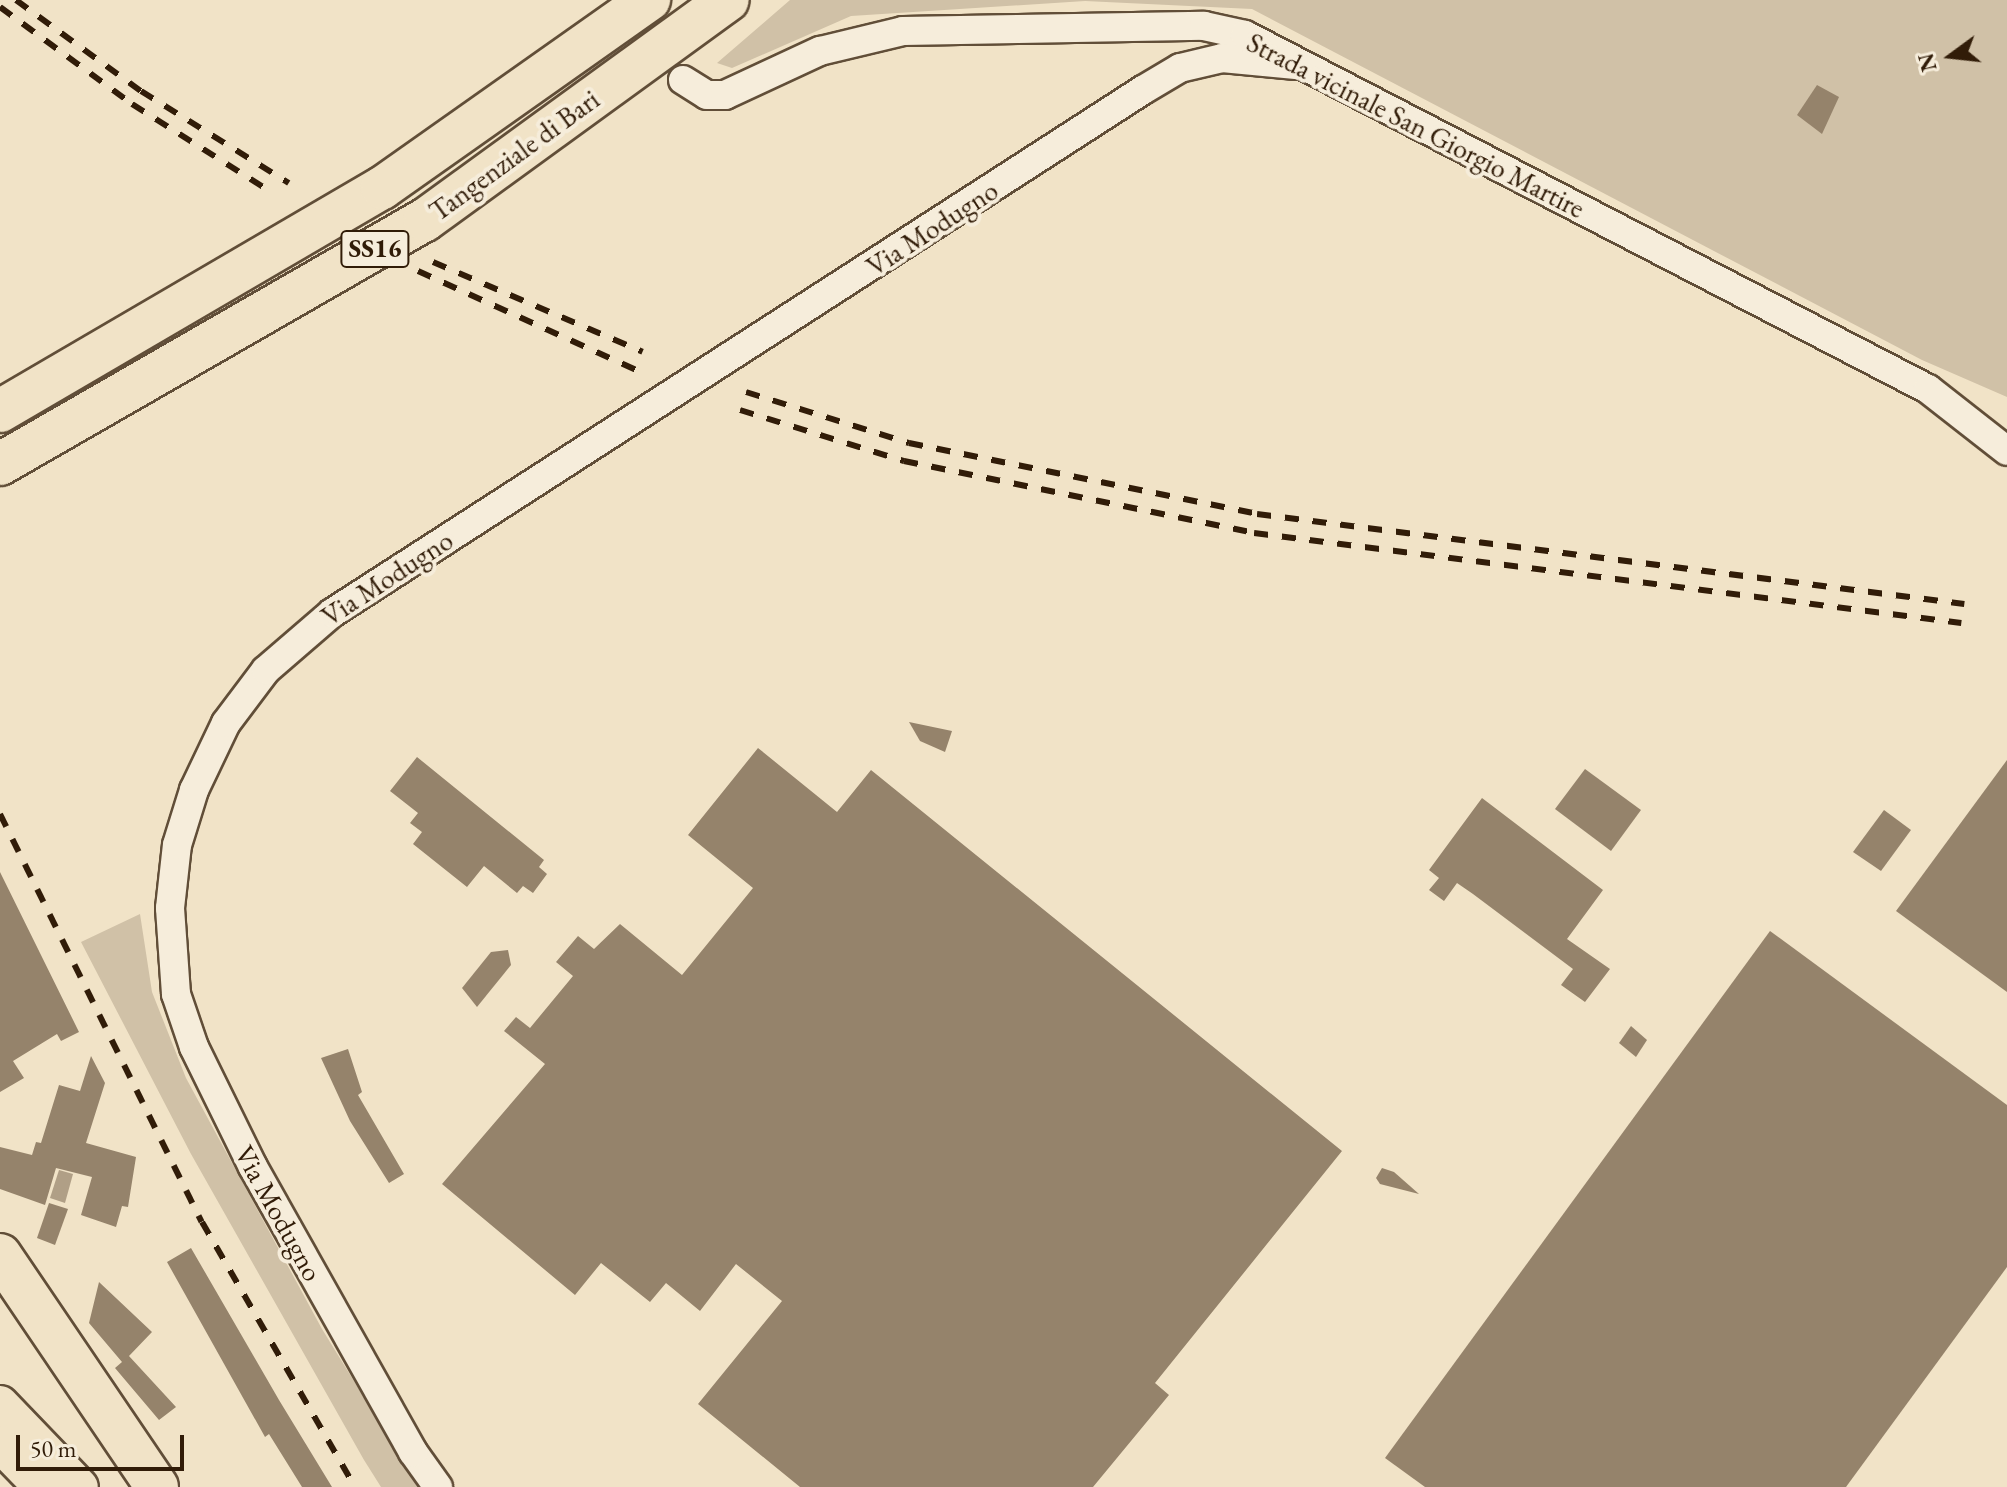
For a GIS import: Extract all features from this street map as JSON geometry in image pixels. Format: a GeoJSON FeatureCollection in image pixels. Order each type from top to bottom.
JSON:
{"type":"FeatureCollection","features":[{"type":"Feature","properties":{"kind":"highway","name":"Tangenziale di Bari"},"geometry":{"type":"LineString","coordinates":[[4,408],[382,188],[649,0]]}},
{"type":"Feature","properties":{"kind":"highway","name":"Tangenziale di Bari"},"geometry":{"type":"LineString","coordinates":[[0,464],[425,220],[728,0]]}},
{"type":"Feature","properties":{"kind":"highway"},"geometry":{"type":"LineString","coordinates":[[0,1255],[157,1487]]}},
{"type":"Feature","properties":{"kind":"highway"},"geometry":{"type":"LineString","coordinates":[[0,1276],[43,1318]]}},
{"type":"Feature","properties":{"kind":"main road"},"geometry":{"type":"LineString","coordinates":[[0,1404],[80,1487]]}},
{"type":"Feature","properties":{"kind":"main road"},"geometry":{"type":"LineString","coordinates":[[0,1444],[42,1487]]}},
{"type":"Feature","properties":{"kind":"street","name":"Strada vicinale San Giorgio Martire"},"geometry":{"type":"LineString","coordinates":[[683,80],[707,95],[725,95],[820,51],[903,31],[1204,26],[1245,35],[1296,65],[1335,80],[1928,389],[2007,451]]}},
{"type":"Feature","properties":{"kind":"street","name":"Via Modugno"},"geometry":{"type":"LineString","coordinates":[[438,1487],[413,1452],[253,1167],[194,1047],[176,994],[170,908],[177,845],[198,780],[226,723],[266,670],[332,613],[1143,90],[1180,68],[1222,58],[1296,65]]}},
{"type":"Feature","properties":{"kind":"shaded area"},"geometry":{"type":"Polygon","coordinates":[[[790,0],[2007,0],[2007,397],[1922,360],[1252,9],[1085,1],[851,16],[732,68],[717,63],[790,0]]]}},
{"type":"Feature","properties":{"kind":"shaded area"},"geometry":{"type":"Polygon","coordinates":[[[140,914],[152,992],[186,1078],[322,1329],[419,1487],[381,1487],[364,1460],[191,1154],[81,942],[140,914]]]}},
{"type":"Feature","properties":{"kind":"shaded area"},"geometry":{"type":"Polygon","coordinates":[[[59,1170],[73,1174],[65,1203],[50,1198],[59,1170]]]}},
{"type":"Feature","properties":{"kind":"building"},"geometry":{"type":"Polygon","coordinates":[[[1817,85],[1839,97],[1822,134],[1797,115],[1817,85]]]}},
{"type":"Feature","properties":{"kind":"building"},"geometry":{"type":"Polygon","coordinates":[[[909,722],[952,731],[945,752],[920,741],[909,722]]]}},
{"type":"Feature","properties":{"kind":"building"},"geometry":{"type":"Polygon","coordinates":[[[758,748],[837,812],[871,770],[1342,1151],[1155,1383],[1169,1395],[1093,1487],[800,1487],[698,1404],[782,1301],[736,1264],[700,1311],[666,1283],[650,1302],[601,1263],[575,1295],[442,1184],[545,1064],[504,1031],[516,1017],[530,1028],[573,976],[556,962],[578,936],[594,949],[620,924],[682,975],[753,888],[688,835],[758,748]]]}},
{"type":"Feature","properties":{"kind":"building"},"geometry":{"type":"Polygon","coordinates":[[[417,757],[544,860],[539,867],[547,874],[533,893],[523,886],[517,893],[484,866],[467,887],[413,844],[422,832],[410,823],[418,813],[390,791],[417,757]]]}},
{"type":"Feature","properties":{"kind":"building"},"geometry":{"type":"Polygon","coordinates":[[[2007,760],[2007,992],[1896,911],[2007,760]]]}},
{"type":"Feature","properties":{"kind":"building"},"geometry":{"type":"Polygon","coordinates":[[[1585,769],[1641,810],[1611,851],[1555,809],[1585,769]]]}},
{"type":"Feature","properties":{"kind":"building"},"geometry":{"type":"Polygon","coordinates":[[[1482,798],[1603,890],[1567,939],[1610,969],[1585,1002],[1561,985],[1573,969],[1473,894],[1457,883],[1444,901],[1429,890],[1439,878],[1429,870],[1482,798]]]}},
{"type":"Feature","properties":{"kind":"building"},"geometry":{"type":"Polygon","coordinates":[[[1884,810],[1911,830],[1881,871],[1853,852],[1884,810]]]}},
{"type":"Feature","properties":{"kind":"building"},"geometry":{"type":"Polygon","coordinates":[[[0,872],[79,1032],[61,1041],[57,1034],[13,1061],[24,1078],[0,1092],[0,872]]]}},
{"type":"Feature","properties":{"kind":"building"},"geometry":{"type":"Polygon","coordinates":[[[1770,931],[2007,1105],[2007,1267],[1846,1487],[1425,1487],[1385,1458],[1770,931]]]}},
{"type":"Feature","properties":{"kind":"building"},"geometry":{"type":"Polygon","coordinates":[[[508,950],[511,965],[477,1007],[462,988],[491,952],[508,950]]]}},
{"type":"Feature","properties":{"kind":"building"},"geometry":{"type":"Polygon","coordinates":[[[1631,1026],[1647,1040],[1636,1057],[1619,1043],[1631,1026]]]}},
{"type":"Feature","properties":{"kind":"building"},"geometry":{"type":"Polygon","coordinates":[[[348,1049],[362,1092],[358,1095],[404,1174],[389,1183],[350,1121],[321,1058],[348,1049]]]}},
{"type":"Feature","properties":{"kind":"building"},"geometry":{"type":"Polygon","coordinates":[[[91,1056],[105,1083],[86,1143],[136,1157],[128,1207],[122,1206],[116,1227],[81,1215],[92,1177],[56,1168],[45,1205],[0,1189],[0,1147],[32,1155],[36,1142],[41,1143],[59,1085],[80,1091],[91,1056]]]}},
{"type":"Feature","properties":{"kind":"building"},"geometry":{"type":"Polygon","coordinates":[[[1382,1168],[1394,1172],[1419,1194],[1380,1184],[1376,1178],[1382,1168]]]}},
{"type":"Feature","properties":{"kind":"building"},"geometry":{"type":"Polygon","coordinates":[[[49,1203],[68,1209],[55,1245],[37,1238],[49,1203]]]}},
{"type":"Feature","properties":{"kind":"building"},"geometry":{"type":"Polygon","coordinates":[[[191,1248],[332,1487],[302,1487],[269,1434],[265,1437],[167,1262],[191,1248]]]}},
{"type":"Feature","properties":{"kind":"building"},"geometry":{"type":"Polygon","coordinates":[[[99,1282],[152,1332],[129,1356],[176,1407],[159,1420],[115,1368],[122,1362],[89,1323],[99,1282]]]}},
{"type":"Feature","properties":{"kind":"railway"},"geometry":{"type":"LineString","coordinates":[[16,0],[141,91],[289,183]]}},
{"type":"Feature","properties":{"kind":"railway"},"geometry":{"type":"LineString","coordinates":[[0,7],[132,104],[271,192]]}},
{"type":"Feature","properties":{"kind":"railway"},"geometry":{"type":"LineString","coordinates":[[433,262],[643,352]]}},
{"type":"Feature","properties":{"kind":"railway"},"geometry":{"type":"LineString","coordinates":[[418,271],[636,370]]}},
{"type":"Feature","properties":{"kind":"railway"},"geometry":{"type":"LineString","coordinates":[[746,392],[909,443],[1257,514],[1964,604]]}},
{"type":"Feature","properties":{"kind":"railway"},"geometry":{"type":"LineString","coordinates":[[740,410],[904,461],[1254,533],[1961,623]]}},
{"type":"Feature","properties":{"kind":"railway"},"geometry":{"type":"LineString","coordinates":[[0,814],[202,1222],[355,1487]]}}]}
